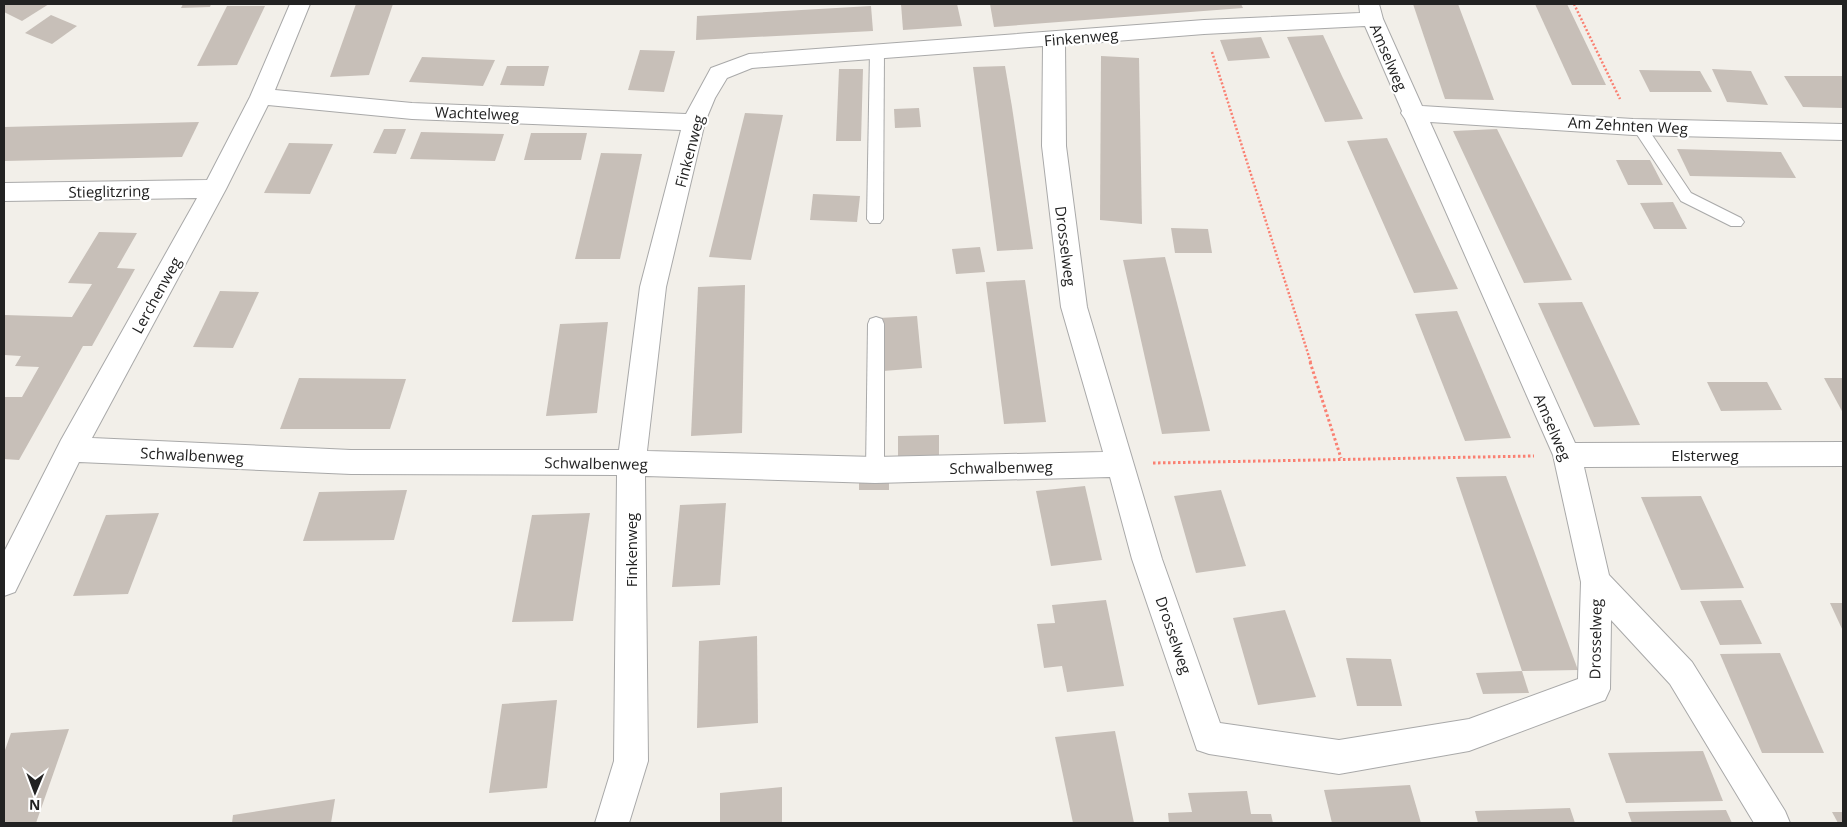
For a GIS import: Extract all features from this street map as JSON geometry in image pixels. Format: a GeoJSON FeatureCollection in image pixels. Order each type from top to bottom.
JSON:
{"type":"FeatureCollection","features":[{"type":"Feature","properties":{"kind":"street","name":"Lerchenweg"},"geometry":{"type":"LineString","coordinates":[[4,582],[72,449],[214,189],[261,96],[300,4]]}},
{"type":"Feature","properties":{"kind":"street","name":"Finkenweg"},"geometry":{"type":"LineString","coordinates":[[612,823],[631,761],[632,463],[653,287],[694,122],[704,98],[719,74],[749,60],[1054,40],[1370,11]]}},
{"type":"Feature","properties":{"kind":"street","name":"Amselweg"},"geometry":{"type":"LineString","coordinates":[[1370,11],[1412,113],[1567,455],[1596,582]]}},
{"type":"Feature","properties":{"kind":"street","name":"Drosselweg"},"geometry":{"type":"LineString","coordinates":[[1054,40],[1054,146],[1074,307],[1121,464],[1147,560],[1209,738],[1339,756],[1469,735],[1594,689],[1596,582]]}},
{"type":"Feature","properties":{"kind":"street","name":"Wachtelweg"},"geometry":{"type":"LineString","coordinates":[[261,96],[412,111],[694,122]]}},
{"type":"Feature","properties":{"kind":"street","name":"Am Zehnten Weg"},"geometry":{"type":"LineString","coordinates":[[1412,113],[1636,127],[1843,132]]}},
{"type":"Feature","properties":{"kind":"street","name":"Stieglitzring"},"geometry":{"type":"LineString","coordinates":[[4,192],[214,189]]}},
{"type":"Feature","properties":{"kind":"street","name":"Schwalbenweg"},"geometry":{"type":"LineString","coordinates":[[72,449],[351,462],[632,463],[875,470],[1121,464]]}},
{"type":"Feature","properties":{"kind":"street","name":"Elsterweg"},"geometry":{"type":"LineString","coordinates":[[1567,455],[1843,454]]}},
{"type":"Feature","properties":{"kind":"street"},"geometry":{"type":"LineString","coordinates":[[1596,582],[1681,673],[1773,823]]}},
{"type":"Feature","properties":{"kind":"lane"},"geometry":{"type":"LineString","coordinates":[[875,220],[877,52]]}},
{"type":"Feature","properties":{"kind":"lane"},"geometry":{"type":"LineString","coordinates":[[1636,127],[1686,197],[1736,222]]}},
{"type":"Feature","properties":{"kind":"lane"},"geometry":{"type":"LineString","coordinates":[[875,470],[876,324]]}},
{"type":"Feature","properties":{"kind":"path"},"geometry":{"type":"LineString","coordinates":[[1574,4],[1636,127]]}},
{"type":"Feature","properties":{"kind":"path"},"geometry":{"type":"LineString","coordinates":[[1204,27],[1341,458]]}},
{"type":"Feature","properties":{"kind":"path"},"geometry":{"type":"LineString","coordinates":[[1121,464],[1341,458],[1567,455]]}},
{"type":"Feature","properties":{"kind":"building"},"geometry":{"type":"Polygon","coordinates":[[[5,4],[49,4],[22,21],[4,12],[5,4]]]}},
{"type":"Feature","properties":{"kind":"building"},"geometry":{"type":"Polygon","coordinates":[[[183,4],[211,4],[210,7],[181,8],[183,4]]]}},
{"type":"Feature","properties":{"kind":"building"},"geometry":{"type":"Polygon","coordinates":[[[356,4],[393,4],[369,75],[330,77],[356,4]]]}},
{"type":"Feature","properties":{"kind":"building"},"geometry":{"type":"Polygon","coordinates":[[[901,4],[957,4],[962,26],[903,30],[901,4]]]}},
{"type":"Feature","properties":{"kind":"building"},"geometry":{"type":"Polygon","coordinates":[[[990,4],[1241,4],[1243,8],[994,27],[990,4]]]}},
{"type":"Feature","properties":{"kind":"building"},"geometry":{"type":"Polygon","coordinates":[[[1413,4],[1458,4],[1494,100],[1445,99],[1413,4]]]}},
{"type":"Feature","properties":{"kind":"building"},"geometry":{"type":"Polygon","coordinates":[[[1535,4],[1567,4],[1606,85],[1572,85],[1535,4]]]}},
{"type":"Feature","properties":{"kind":"building"},"geometry":{"type":"Polygon","coordinates":[[[227,6],[265,6],[237,65],[197,66],[227,6]]]}},
{"type":"Feature","properties":{"kind":"building"},"geometry":{"type":"Polygon","coordinates":[[[871,6],[873,31],[696,40],[697,16],[871,6]]]}},
{"type":"Feature","properties":{"kind":"building"},"geometry":{"type":"Polygon","coordinates":[[[51,15],[77,26],[52,44],[25,33],[51,15]]]}},
{"type":"Feature","properties":{"kind":"building"},"geometry":{"type":"Polygon","coordinates":[[[1323,35],[1363,119],[1325,122],[1287,37],[1323,35]]]}},
{"type":"Feature","properties":{"kind":"building"},"geometry":{"type":"Polygon","coordinates":[[[1261,37],[1270,58],[1228,61],[1220,40],[1261,37]]]}},
{"type":"Feature","properties":{"kind":"building"},"geometry":{"type":"Polygon","coordinates":[[[640,50],[675,51],[664,92],[628,90],[640,50]]]}},
{"type":"Feature","properties":{"kind":"building"},"geometry":{"type":"Polygon","coordinates":[[[1101,56],[1139,58],[1142,224],[1100,220],[1101,56]]]}},
{"type":"Feature","properties":{"kind":"building"},"geometry":{"type":"Polygon","coordinates":[[[422,57],[495,60],[483,86],[409,82],[422,57]]]}},
{"type":"Feature","properties":{"kind":"building"},"geometry":{"type":"Polygon","coordinates":[[[507,66],[549,66],[544,86],[500,85],[507,66]]]}},
{"type":"Feature","properties":{"kind":"building"},"geometry":{"type":"Polygon","coordinates":[[[1005,66],[1033,249],[997,251],[973,67],[1005,66]]]}},
{"type":"Feature","properties":{"kind":"building"},"geometry":{"type":"Polygon","coordinates":[[[839,69],[863,69],[861,141],[836,141],[839,69]]]}},
{"type":"Feature","properties":{"kind":"building"},"geometry":{"type":"Polygon","coordinates":[[[1712,69],[1751,71],[1768,105],[1727,102],[1712,69]]]}},
{"type":"Feature","properties":{"kind":"building"},"geometry":{"type":"Polygon","coordinates":[[[1639,70],[1700,71],[1712,92],[1650,92],[1639,70]]]}},
{"type":"Feature","properties":{"kind":"building"},"geometry":{"type":"Polygon","coordinates":[[[1784,76],[1843,76],[1843,108],[1803,107],[1784,76]]]}},
{"type":"Feature","properties":{"kind":"building"},"geometry":{"type":"Polygon","coordinates":[[[919,108],[921,127],[895,128],[894,109],[919,108]]]}},
{"type":"Feature","properties":{"kind":"building"},"geometry":{"type":"Polygon","coordinates":[[[745,113],[783,115],[751,260],[709,257],[745,113]]]}},
{"type":"Feature","properties":{"kind":"building"},"geometry":{"type":"Polygon","coordinates":[[[199,122],[182,157],[4,161],[4,127],[199,122]]]}},
{"type":"Feature","properties":{"kind":"building"},"geometry":{"type":"Polygon","coordinates":[[[384,129],[406,129],[396,154],[373,153],[384,129]]]}},
{"type":"Feature","properties":{"kind":"building"},"geometry":{"type":"Polygon","coordinates":[[[1497,129],[1572,280],[1524,283],[1453,131],[1497,129]]]}},
{"type":"Feature","properties":{"kind":"building"},"geometry":{"type":"Polygon","coordinates":[[[421,132],[504,134],[495,161],[410,159],[421,132]]]}},
{"type":"Feature","properties":{"kind":"building"},"geometry":{"type":"Polygon","coordinates":[[[531,133],[587,133],[581,160],[524,160],[531,133]]]}},
{"type":"Feature","properties":{"kind":"building"},"geometry":{"type":"Polygon","coordinates":[[[1387,138],[1458,289],[1414,293],[1347,141],[1387,138]]]}},
{"type":"Feature","properties":{"kind":"building"},"geometry":{"type":"Polygon","coordinates":[[[289,143],[333,144],[310,194],[264,193],[289,143]]]}},
{"type":"Feature","properties":{"kind":"building"},"geometry":{"type":"Polygon","coordinates":[[[1677,149],[1781,152],[1796,178],[1690,176],[1677,149]]]}},
{"type":"Feature","properties":{"kind":"building"},"geometry":{"type":"Polygon","coordinates":[[[601,153],[642,154],[620,259],[575,259],[601,153]]]}},
{"type":"Feature","properties":{"kind":"building"},"geometry":{"type":"Polygon","coordinates":[[[1616,160],[1650,160],[1663,185],[1628,185],[1616,160]]]}},
{"type":"Feature","properties":{"kind":"building"},"geometry":{"type":"Polygon","coordinates":[[[813,194],[860,196],[857,222],[810,220],[813,194]]]}},
{"type":"Feature","properties":{"kind":"building"},"geometry":{"type":"Polygon","coordinates":[[[1673,202],[1687,229],[1654,229],[1640,203],[1673,202]]]}},
{"type":"Feature","properties":{"kind":"building"},"geometry":{"type":"Polygon","coordinates":[[[1171,228],[1208,229],[1212,253],[1175,253],[1171,228]]]}},
{"type":"Feature","properties":{"kind":"building"},"geometry":{"type":"Polygon","coordinates":[[[99,232],[137,233],[117,268],[135,269],[92,346],[83,346],[19,460],[4,459],[4,397],[22,397],[39,367],[15,366],[21,356],[4,355],[4,315],[72,317],[92,284],[68,283],[99,232]]]}},
{"type":"Feature","properties":{"kind":"building"},"geometry":{"type":"Polygon","coordinates":[[[980,247],[985,272],[956,274],[952,249],[980,247]]]}},
{"type":"Feature","properties":{"kind":"building"},"geometry":{"type":"Polygon","coordinates":[[[1165,257],[1210,431],[1162,434],[1123,260],[1165,257]]]}},
{"type":"Feature","properties":{"kind":"building"},"geometry":{"type":"Polygon","coordinates":[[[1025,280],[1046,422],[1004,424],[986,282],[1025,280]]]}},
{"type":"Feature","properties":{"kind":"building"},"geometry":{"type":"Polygon","coordinates":[[[745,285],[742,433],[691,436],[698,287],[745,285]]]}},
{"type":"Feature","properties":{"kind":"building"},"geometry":{"type":"Polygon","coordinates":[[[220,291],[259,292],[233,348],[193,347],[220,291]]]}},
{"type":"Feature","properties":{"kind":"building"},"geometry":{"type":"Polygon","coordinates":[[[1582,302],[1640,425],[1594,427],[1538,303],[1582,302]]]}},
{"type":"Feature","properties":{"kind":"building"},"geometry":{"type":"Polygon","coordinates":[[[1457,311],[1511,438],[1465,441],[1415,314],[1457,311]]]}},
{"type":"Feature","properties":{"kind":"building"},"geometry":{"type":"Polygon","coordinates":[[[917,316],[922,368],[883,371],[879,318],[917,316]]]}},
{"type":"Feature","properties":{"kind":"building"},"geometry":{"type":"Polygon","coordinates":[[[608,322],[597,413],[546,416],[560,324],[608,322]]]}},
{"type":"Feature","properties":{"kind":"building"},"geometry":{"type":"Polygon","coordinates":[[[299,378],[406,379],[390,429],[280,429],[299,378]]]}},
{"type":"Feature","properties":{"kind":"building"},"geometry":{"type":"Polygon","coordinates":[[[1824,378],[1843,378],[1843,413],[1824,378]]]}},
{"type":"Feature","properties":{"kind":"building"},"geometry":{"type":"Polygon","coordinates":[[[1707,382],[1767,382],[1782,410],[1721,411],[1707,382]]]}},
{"type":"Feature","properties":{"kind":"building"},"geometry":{"type":"Polygon","coordinates":[[[939,435],[939,455],[898,456],[898,436],[939,435]]]}},
{"type":"Feature","properties":{"kind":"building"},"geometry":{"type":"Polygon","coordinates":[[[859,475],[889,475],[889,490],[859,490],[859,475]]]}},
{"type":"Feature","properties":{"kind":"building"},"geometry":{"type":"Polygon","coordinates":[[[1506,476],[1578,670],[1522,671],[1456,477],[1506,476]]]}},
{"type":"Feature","properties":{"kind":"building"},"geometry":{"type":"Polygon","coordinates":[[[1085,486],[1102,560],[1051,566],[1036,491],[1085,486]]]}},
{"type":"Feature","properties":{"kind":"building"},"geometry":{"type":"Polygon","coordinates":[[[407,490],[394,540],[303,541],[319,492],[407,490]]]}},
{"type":"Feature","properties":{"kind":"building"},"geometry":{"type":"Polygon","coordinates":[[[1221,490],[1246,566],[1196,573],[1174,496],[1221,490]]]}},
{"type":"Feature","properties":{"kind":"building"},"geometry":{"type":"Polygon","coordinates":[[[1701,496],[1744,588],[1681,590],[1641,497],[1701,496]]]}},
{"type":"Feature","properties":{"kind":"building"},"geometry":{"type":"Polygon","coordinates":[[[726,503],[720,585],[672,587],[680,505],[726,503]]]}},
{"type":"Feature","properties":{"kind":"building"},"geometry":{"type":"Polygon","coordinates":[[[159,513],[128,594],[73,596],[106,515],[159,513]]]}},
{"type":"Feature","properties":{"kind":"building"},"geometry":{"type":"Polygon","coordinates":[[[590,513],[573,621],[512,622],[532,515],[590,513]]]}},
{"type":"Feature","properties":{"kind":"building"},"geometry":{"type":"Polygon","coordinates":[[[1106,600],[1124,686],[1067,692],[1062,666],[1044,668],[1037,624],[1055,623],[1052,605],[1106,600]]]}},
{"type":"Feature","properties":{"kind":"building"},"geometry":{"type":"Polygon","coordinates":[[[1741,600],[1762,644],[1720,645],[1700,601],[1741,600]]]}},
{"type":"Feature","properties":{"kind":"building"},"geometry":{"type":"Polygon","coordinates":[[[1830,603],[1843,603],[1843,631],[1830,603]]]}},
{"type":"Feature","properties":{"kind":"building"},"geometry":{"type":"Polygon","coordinates":[[[1285,610],[1316,697],[1258,705],[1233,618],[1285,610]]]}},
{"type":"Feature","properties":{"kind":"building"},"geometry":{"type":"Polygon","coordinates":[[[757,636],[758,723],[697,728],[699,641],[757,636]]]}},
{"type":"Feature","properties":{"kind":"building"},"geometry":{"type":"Polygon","coordinates":[[[1780,653],[1824,753],[1762,753],[1720,654],[1780,653]]]}},
{"type":"Feature","properties":{"kind":"building"},"geometry":{"type":"Polygon","coordinates":[[[1346,658],[1391,659],[1402,706],[1357,706],[1346,658]]]}},
{"type":"Feature","properties":{"kind":"building"},"geometry":{"type":"Polygon","coordinates":[[[1522,671],[1529,693],[1483,694],[1476,673],[1522,671]]]}},
{"type":"Feature","properties":{"kind":"building"},"geometry":{"type":"Polygon","coordinates":[[[557,700],[547,788],[489,793],[502,704],[557,700]]]}},
{"type":"Feature","properties":{"kind":"building"},"geometry":{"type":"Polygon","coordinates":[[[69,729],[36,823],[4,823],[4,753],[11,733],[69,729]]]}},
{"type":"Feature","properties":{"kind":"building"},"geometry":{"type":"Polygon","coordinates":[[[1115,731],[1134,823],[1073,823],[1055,737],[1115,731]]]}},
{"type":"Feature","properties":{"kind":"building"},"geometry":{"type":"Polygon","coordinates":[[[1703,751],[1723,801],[1626,803],[1608,753],[1703,751]]]}},
{"type":"Feature","properties":{"kind":"building"},"geometry":{"type":"Polygon","coordinates":[[[1410,785],[1421,823],[1332,823],[1324,790],[1410,785]]]}},
{"type":"Feature","properties":{"kind":"building"},"geometry":{"type":"Polygon","coordinates":[[[782,787],[782,823],[720,823],[720,793],[782,787]]]}},
{"type":"Feature","properties":{"kind":"building"},"geometry":{"type":"Polygon","coordinates":[[[1247,791],[1251,814],[1271,814],[1273,823],[1169,823],[1168,813],[1192,812],[1188,793],[1247,791]]]}},
{"type":"Feature","properties":{"kind":"building"},"geometry":{"type":"Polygon","coordinates":[[[335,799],[331,823],[232,823],[233,815],[335,799]]]}},
{"type":"Feature","properties":{"kind":"building"},"geometry":{"type":"Polygon","coordinates":[[[1570,808],[1575,823],[1478,823],[1475,811],[1570,808]]]}},
{"type":"Feature","properties":{"kind":"building"},"geometry":{"type":"Polygon","coordinates":[[[1726,810],[1732,823],[1632,823],[1628,812],[1726,810]]]}},
{"type":"Feature","properties":{"kind":"building"},"geometry":{"type":"Polygon","coordinates":[[[1832,812],[1843,812],[1843,823],[1838,823],[1832,812]]]}}]}
